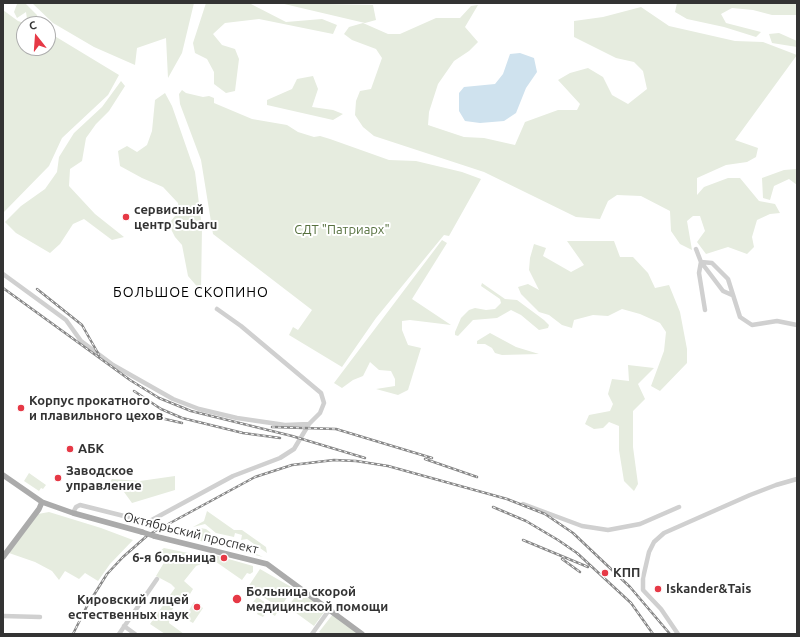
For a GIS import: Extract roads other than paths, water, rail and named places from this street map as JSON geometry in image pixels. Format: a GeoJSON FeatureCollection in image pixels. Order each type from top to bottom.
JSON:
{"type":"FeatureCollection","features":[{"type":"Feature","properties":{"kind":"main road","name":"Октябрьский проспект"},"geometry":{"type":"LineString","coordinates":[[3,475],[42,502],[73,513],[154,536],[267,564],[362,634]]}},
{"type":"Feature","properties":{"kind":"main road"},"geometry":{"type":"LineString","coordinates":[[3,557],[39,509],[42,502]]}},
{"type":"Feature","properties":{"kind":"street"},"geometry":{"type":"LineString","coordinates":[[696,249],[701,262],[723,291],[732,295]]}},
{"type":"Feature","properties":{"kind":"street"},"geometry":{"type":"LineString","coordinates":[[701,262],[712,263],[728,279],[740,317],[752,325],[777,321],[797,325]]}},
{"type":"Feature","properties":{"kind":"street"},"geometry":{"type":"LineString","coordinates":[[701,262],[699,273],[705,310]]}},
{"type":"Feature","properties":{"kind":"street"},"geometry":{"type":"LineString","coordinates":[[3,274],[66,320],[81,341],[113,365],[173,399],[199,409],[237,418],[285,425],[309,424]]}},
{"type":"Feature","properties":{"kind":"street"},"geometry":{"type":"LineString","coordinates":[[73,513],[76,507],[80,504],[148,522],[233,476],[280,458],[294,449],[309,424],[316,418],[323,406],[324,399],[321,393],[240,326],[217,309]]}},
{"type":"Feature","properties":{"kind":"street"},"geometry":{"type":"LineString","coordinates":[[678,634],[664,612],[643,590],[644,573],[649,552],[654,542],[668,531],[750,495],[776,484],[797,480]]}},
{"type":"Feature","properties":{"kind":"street"},"geometry":{"type":"LineString","coordinates":[[523,504],[582,526],[602,529],[621,529],[640,524],[679,507]]}},
{"type":"Feature","properties":{"kind":"street"},"geometry":{"type":"LineString","coordinates":[[119,634],[157,579]]}},
{"type":"Feature","properties":{"kind":"street"},"geometry":{"type":"LineString","coordinates":[[312,634],[329,610]]}},
{"type":"Feature","properties":{"kind":"street"},"geometry":{"type":"LineString","coordinates":[[3,616],[40,617]]}},
{"type":"Feature","properties":{"kind":"street"},"geometry":{"type":"LineString","coordinates":[[124,626],[135,634]]}},
{"type":"Feature","properties":{"kind":"water"},"geometry":{"type":"Polygon","coordinates":[[[520,53],[534,58],[537,72],[526,88],[516,113],[504,121],[480,123],[465,121],[459,111],[459,93],[464,87],[495,84],[503,74],[510,54],[520,53]]]}},
{"type":"Feature","properties":{"kind":"railway"},"geometry":{"type":"LineString","coordinates":[[3,288],[130,380],[159,398],[191,411],[292,436],[365,458]]}},
{"type":"Feature","properties":{"kind":"railway"},"geometry":{"type":"LineString","coordinates":[[37,289],[82,325],[99,355]]}},
{"type":"Feature","properties":{"kind":"railway"},"geometry":{"type":"LineString","coordinates":[[134,391],[161,409],[182,418],[243,433],[280,438]]}},
{"type":"Feature","properties":{"kind":"railway"},"geometry":{"type":"LineString","coordinates":[[152,416],[182,423]]}},
{"type":"Feature","properties":{"kind":"railway"},"geometry":{"type":"LineString","coordinates":[[272,427],[336,429],[432,458]]}},
{"type":"Feature","properties":{"kind":"railway"},"geometry":{"type":"LineString","coordinates":[[425,459],[477,477]]}},
{"type":"Feature","properties":{"kind":"railway"},"geometry":{"type":"LineString","coordinates":[[73,634],[87,606],[107,574],[123,557],[148,535],[255,477],[292,465],[334,460],[356,461],[388,466],[507,499],[545,514],[573,533],[630,587],[670,634]]}},
{"type":"Feature","properties":{"kind":"railway"},"geometry":{"type":"LineString","coordinates":[[493,507],[526,521],[577,553],[631,603],[653,634]]}},
{"type":"Feature","properties":{"kind":"railway"},"geometry":{"type":"LineString","coordinates":[[523,540],[588,567]]}},
{"type":"Feature","properties":{"kind":"railway"},"geometry":{"type":"LineString","coordinates":[[562,559],[580,572]]}},
{"type":"Feature","properties":{"kind":"place","name":"сервисный центр Subaru"},"geometry":{"type":"Point","coordinates":[126,217]}},
{"type":"Feature","properties":{"kind":"place","name":"Корпус прокатного и плавильного цехов"},"geometry":{"type":"Point","coordinates":[21,408]}},
{"type":"Feature","properties":{"kind":"place","name":"АБК"},"geometry":{"type":"Point","coordinates":[70,449]}},
{"type":"Feature","properties":{"kind":"place","name":"Заводское управление"},"geometry":{"type":"Point","coordinates":[58,478]}},
{"type":"Feature","properties":{"kind":"place","name":"6-я больница"},"geometry":{"type":"Point","coordinates":[224,558]}},
{"type":"Feature","properties":{"kind":"place","name":"КПП"},"geometry":{"type":"Point","coordinates":[605,573]}},
{"type":"Feature","properties":{"kind":"place","name":"Iskander&Tais"},"geometry":{"type":"Point","coordinates":[658,589]}},
{"type":"Feature","properties":{"kind":"place","name":"Больница скорой медицинской помощи"},"geometry":{"type":"Point","coordinates":[237,599]}},
{"type":"Feature","properties":{"kind":"place","name":"Кировский лицей естественных наук"},"geometry":{"type":"Point","coordinates":[197,607]}},
{"type":"Feature","properties":{"kind":"district","name":"БОЛЬШОЕ СКОПИНО"},"geometry":{"type":"Point","coordinates":[191,292]}},
{"type":"Feature","properties":{"kind":"park label","name":"СДТ \"Патриарх\""},"geometry":{"type":"Point","coordinates":[342,230]}}]}
